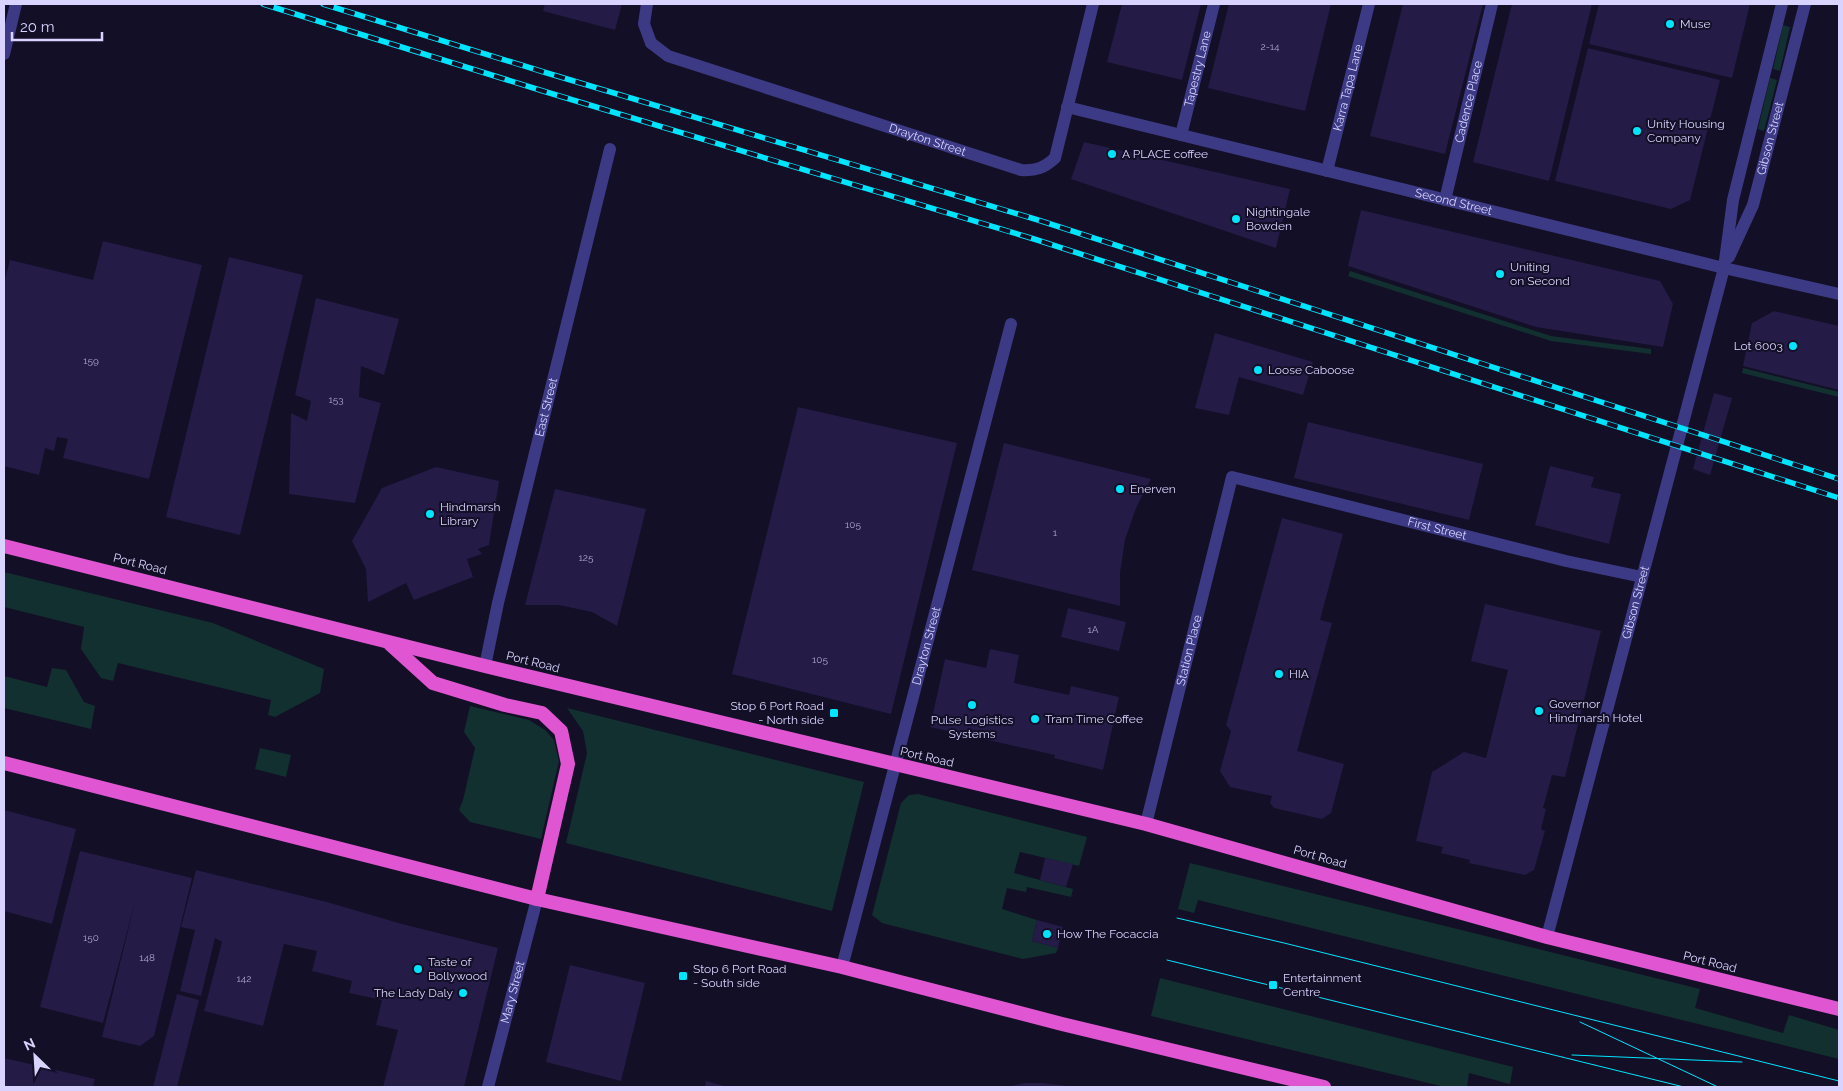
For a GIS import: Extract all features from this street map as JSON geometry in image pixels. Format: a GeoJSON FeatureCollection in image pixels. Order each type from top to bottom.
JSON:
{"type":"FeatureCollection","features":[{"type":"Feature","properties":{"kind":"highway","name":"Port Road"},"geometry":{"type":"LineString","coordinates":[[4,546],[485,666],[1146,824],[1547,937],[1839,1009]]}},
{"type":"Feature","properties":{"kind":"highway"},"geometry":{"type":"LineString","coordinates":[[387,642],[433,683],[505,705],[542,713],[561,731],[568,764],[536,899]]}},
{"type":"Feature","properties":{"kind":"highway"},"geometry":{"type":"LineString","coordinates":[[4,763],[536,899],[842,967],[1062,1024],[1324,1087]]}},
{"type":"Feature","properties":{"kind":"street"},"geometry":{"type":"LineString","coordinates":[[4,54],[16,4]]}},
{"type":"Feature","properties":{"kind":"street","name":"Drayton Street"},"geometry":{"type":"LineString","coordinates":[[647,4],[644,24],[650,43],[668,56],[1021,170],[1039,169],[1055,158],[1093,4]]}},
{"type":"Feature","properties":{"kind":"street","name":"Tapestry Lane"},"geometry":{"type":"LineString","coordinates":[[1181,135],[1214,4]]}},
{"type":"Feature","properties":{"kind":"street","name":"Karra Tapa Lane"},"geometry":{"type":"LineString","coordinates":[[1328,171],[1369,4]]}},
{"type":"Feature","properties":{"kind":"street","name":"Cadence Place"},"geometry":{"type":"LineString","coordinates":[[1446,200],[1492,4]]}},
{"type":"Feature","properties":{"kind":"street","name":"Gibson Street"},"geometry":{"type":"LineString","coordinates":[[1547,937],[1724,268],[1733,200],[1782,4]]}},
{"type":"Feature","properties":{"kind":"street","name":"Gibson Street"},"geometry":{"type":"LineString","coordinates":[[1724,268],[1753,205],[1805,4]]}},
{"type":"Feature","properties":{"kind":"street","name":"Second Street"},"geometry":{"type":"LineString","coordinates":[[1067,107],[1724,268],[1839,294]]}},
{"type":"Feature","properties":{"kind":"street","name":"East Street"},"geometry":{"type":"LineString","coordinates":[[485,666],[498,603],[610,149]]}},
{"type":"Feature","properties":{"kind":"street","name":"Drayton Street"},"geometry":{"type":"LineString","coordinates":[[842,967],[1011,324]]}},
{"type":"Feature","properties":{"kind":"street","name":"First Street"},"geometry":{"type":"LineString","coordinates":[[1232,477],[1566,561],[1642,577]]}},
{"type":"Feature","properties":{"kind":"street","name":"Station Place"},"geometry":{"type":"LineString","coordinates":[[1146,824],[1232,477]]}},
{"type":"Feature","properties":{"kind":"street","name":"Mary Street"},"geometry":{"type":"LineString","coordinates":[[488,1087],[536,899]]}},
{"type":"Feature","properties":{"kind":"green space"},"geometry":{"type":"Polygon","coordinates":[[[1783,25],[1790,27],[1780,71],[1773,69],[1783,25]]]}},
{"type":"Feature","properties":{"kind":"green space"},"geometry":{"type":"Polygon","coordinates":[[[1770,78],[1777,80],[1764,131],[1758,129],[1770,78]]]}},
{"type":"Feature","properties":{"kind":"green space"},"geometry":{"type":"Polygon","coordinates":[[[1350,271],[1551,336],[1651,349],[1651,354],[1551,341],[1348,276],[1350,271]]]}},
{"type":"Feature","properties":{"kind":"green space"},"geometry":{"type":"Polygon","coordinates":[[[1743,368],[1839,392],[1839,397],[1742,373],[1743,368]]]}},
{"type":"Feature","properties":{"kind":"green space"},"geometry":{"type":"Polygon","coordinates":[[[4,572],[213,623],[324,669],[320,693],[275,717],[268,715],[271,700],[118,663],[113,681],[101,678],[81,649],[84,627],[4,607],[4,572]]]}},
{"type":"Feature","properties":{"kind":"green space"},"geometry":{"type":"Polygon","coordinates":[[[52,668],[66,670],[84,702],[95,706],[91,729],[4,708],[4,676],[47,687],[52,668]]]}},
{"type":"Feature","properties":{"kind":"green space"},"geometry":{"type":"Polygon","coordinates":[[[470,706],[529,720],[545,730],[554,740],[559,761],[541,839],[470,822],[459,810],[475,748],[464,732],[470,706]]]}},
{"type":"Feature","properties":{"kind":"green space"},"geometry":{"type":"Polygon","coordinates":[[[567,708],[864,782],[832,911],[566,843],[587,753],[583,731],[567,708]]]}},
{"type":"Feature","properties":{"kind":"green space"},"geometry":{"type":"Polygon","coordinates":[[[260,748],[291,755],[286,777],[255,769],[260,748]]]}},
{"type":"Feature","properties":{"kind":"green space"},"geometry":{"type":"Polygon","coordinates":[[[918,794],[1087,837],[1079,866],[1020,852],[1014,873],[1073,889],[1071,897],[1027,887],[1026,892],[1007,888],[1002,909],[1037,920],[1032,941],[1058,948],[1056,953],[1023,959],[882,923],[872,915],[901,803],[909,795],[918,794]]]}},
{"type":"Feature","properties":{"kind":"green space"},"geometry":{"type":"Polygon","coordinates":[[[1190,863],[1700,989],[1695,1008],[1783,1033],[1789,1015],[1839,1030],[1839,1059],[1198,900],[1194,913],[1178,909],[1190,863]]]}},
{"type":"Feature","properties":{"kind":"green space"},"geometry":{"type":"Polygon","coordinates":[[[1160,978],[1513,1067],[1510,1084],[1469,1073],[1467,1087],[1445,1087],[1151,1016],[1160,978]]]}},
{"type":"Feature","properties":{"kind":"building"},"geometry":{"type":"Polygon","coordinates":[[[545,4],[622,4],[615,30],[543,11],[545,4]]]}},
{"type":"Feature","properties":{"kind":"building"},"geometry":{"type":"Polygon","coordinates":[[[1122,4],[1201,4],[1182,80],[1107,62],[1122,4]]]}},
{"type":"Feature","properties":{"kind":"building"},"geometry":{"type":"Polygon","coordinates":[[[1229,4],[1331,4],[1305,111],[1208,88],[1229,4]]]}},
{"type":"Feature","properties":{"kind":"building"},"geometry":{"type":"Polygon","coordinates":[[[1403,4],[1483,4],[1445,154],[1370,136],[1403,4]]]}},
{"type":"Feature","properties":{"kind":"building"},"geometry":{"type":"Polygon","coordinates":[[[1512,4],[1592,4],[1549,181],[1473,162],[1512,4]]]}},
{"type":"Feature","properties":{"kind":"building","name":"Muse"},"geometry":{"type":"Polygon","coordinates":[[[1599,4],[1750,4],[1732,78],[1589,44],[1599,4]]]}},
{"type":"Feature","properties":{"kind":"building","name":"Unity Housing Company"},"geometry":{"type":"Polygon","coordinates":[[[1588,48],[1720,80],[1690,200],[1671,209],[1555,181],[1588,48]]]}},
{"type":"Feature","properties":{"kind":"building","name":"Nightingale Bowden"},"geometry":{"type":"Polygon","coordinates":[[[1084,142],[1290,189],[1276,248],[1071,179],[1084,142]]]}},
{"type":"Feature","properties":{"kind":"building","name":"Uniting on Second"},"geometry":{"type":"Polygon","coordinates":[[[1361,210],[1660,281],[1673,304],[1663,347],[1536,327],[1348,266],[1361,210]]]}},
{"type":"Feature","properties":{"kind":"building"},"geometry":{"type":"Polygon","coordinates":[[[103,241],[202,265],[149,479],[63,458],[68,439],[57,437],[54,451],[45,448],[39,475],[4,466],[4,283],[10,260],[93,280],[103,241]]]}},
{"type":"Feature","properties":{"kind":"building"},"geometry":{"type":"Polygon","coordinates":[[[229,257],[303,275],[240,535],[166,517],[229,257]]]}},
{"type":"Feature","properties":{"kind":"building"},"geometry":{"type":"Polygon","coordinates":[[[316,298],[399,319],[384,375],[361,366],[359,397],[381,403],[355,503],[289,494],[291,413],[307,421],[311,401],[295,395],[316,298]]]}},
{"type":"Feature","properties":{"kind":"building","name":"Lot 6003"},"geometry":{"type":"Polygon","coordinates":[[[1774,311],[1839,326],[1839,390],[1743,366],[1752,323],[1774,311]]]}},
{"type":"Feature","properties":{"kind":"building","name":"Loose Caboose"},"geometry":{"type":"Polygon","coordinates":[[[1215,333],[1313,362],[1303,395],[1239,377],[1229,415],[1195,408],[1215,333]]]}},
{"type":"Feature","properties":{"kind":"building"},"geometry":{"type":"Polygon","coordinates":[[[1714,393],[1732,398],[1710,475],[1693,469],[1714,393]]]}},
{"type":"Feature","properties":{"kind":"building"},"geometry":{"type":"Polygon","coordinates":[[[798,407],[957,443],[891,714],[732,674],[798,407]]]}},
{"type":"Feature","properties":{"kind":"building"},"geometry":{"type":"Polygon","coordinates":[[[1308,422],[1483,464],[1469,520],[1294,478],[1308,422]]]}},
{"type":"Feature","properties":{"kind":"building"},"geometry":{"type":"Polygon","coordinates":[[[1004,443],[1151,479],[1136,508],[1125,540],[1120,573],[1120,606],[972,570],[1004,443]]]}},
{"type":"Feature","properties":{"kind":"building"},"geometry":{"type":"Polygon","coordinates":[[[1550,466],[1594,477],[1591,487],[1621,494],[1609,544],[1535,525],[1550,466]]]}},
{"type":"Feature","properties":{"kind":"building","name":"Hindmarsh Library"},"geometry":{"type":"Polygon","coordinates":[[[436,467],[499,481],[489,545],[478,549],[482,554],[467,559],[473,577],[414,600],[406,583],[368,602],[366,569],[352,541],[382,488],[436,467]]]}},
{"type":"Feature","properties":{"kind":"building"},"geometry":{"type":"Polygon","coordinates":[[[555,489],[646,509],[617,626],[592,612],[559,605],[525,605],[555,489]]]}},
{"type":"Feature","properties":{"kind":"building","name":"HIA"},"geometry":{"type":"Polygon","coordinates":[[[1282,518],[1343,534],[1320,620],[1332,623],[1297,751],[1344,764],[1331,813],[1322,819],[1274,808],[1270,803],[1272,796],[1230,787],[1220,771],[1231,731],[1226,725],[1282,518]]]}},
{"type":"Feature","properties":{"kind":"building","name":"Governor Hindmarsh Hotel"},"geometry":{"type":"Polygon","coordinates":[[[1485,604],[1601,631],[1565,777],[1552,775],[1543,808],[1546,809],[1541,829],[1545,831],[1534,870],[1525,875],[1469,863],[1470,860],[1441,853],[1443,847],[1416,841],[1432,772],[1464,752],[1486,758],[1508,670],[1471,661],[1485,604]]]}},
{"type":"Feature","properties":{"kind":"building"},"geometry":{"type":"Polygon","coordinates":[[[1068,608],[1126,622],[1119,651],[1061,637],[1068,608]]]}},
{"type":"Feature","properties":{"kind":"building"},"geometry":{"type":"Polygon","coordinates":[[[990,649],[1019,655],[1014,683],[1069,695],[1071,686],[1119,697],[1103,770],[1054,758],[1055,755],[930,727],[945,659],[986,668],[990,649]]]}},
{"type":"Feature","properties":{"kind":"building"},"geometry":{"type":"Polygon","coordinates":[[[4,810],[76,829],[52,924],[4,911],[4,810]]]}},
{"type":"Feature","properties":{"kind":"building"},"geometry":{"type":"Polygon","coordinates":[[[80,851],[192,878],[154,1036],[140,1046],[102,1037],[135,902],[103,1023],[40,1007],[80,851]]]}},
{"type":"Feature","properties":{"kind":"building"},"geometry":{"type":"Polygon","coordinates":[[[1045,858],[1073,864],[1066,887],[1040,880],[1045,858]]]}},
{"type":"Feature","properties":{"kind":"building"},"geometry":{"type":"Polygon","coordinates":[[[196,870],[327,902],[402,924],[498,948],[464,1087],[383,1087],[398,1030],[376,1025],[382,1000],[349,993],[352,981],[312,971],[317,951],[284,944],[263,1026],[204,1011],[222,942],[215,938],[201,996],[180,991],[195,930],[181,927],[196,870]]]}},
{"type":"Feature","properties":{"kind":"building","name":"How The Focaccia"},"geometry":{"type":"Polygon","coordinates":[[[1037,920],[1063,927],[1058,948],[1032,941],[1037,920]]]}},
{"type":"Feature","properties":{"kind":"building"},"geometry":{"type":"Polygon","coordinates":[[[570,965],[645,983],[621,1081],[546,1062],[570,965]]]}},
{"type":"Feature","properties":{"kind":"building"},"geometry":{"type":"Polygon","coordinates":[[[177,994],[199,1000],[177,1087],[153,1087],[177,994]]]}},
{"type":"Feature","properties":{"kind":"building"},"geometry":{"type":"Polygon","coordinates":[[[4,1058],[95,1079],[93,1085],[98,1087],[4,1087],[4,1058]]]}},
{"type":"Feature","properties":{"kind":"building"},"geometry":{"type":"Polygon","coordinates":[[[706,1081],[728,1087],[705,1087],[706,1081]]]}},
{"type":"Feature","properties":{"kind":"building"},"geometry":{"type":"Polygon","coordinates":[[[1024,1083],[1042,1083],[1068,1086],[1007,1087],[1024,1083]]]}},
{"type":"Feature","properties":{"kind":"tram line"},"geometry":{"type":"LineString","coordinates":[[1177,918],[1839,1081]]}},
{"type":"Feature","properties":{"kind":"tram line"},"geometry":{"type":"LineString","coordinates":[[1167,960],[1684,1087]]}},
{"type":"Feature","properties":{"kind":"tram line"},"geometry":{"type":"LineString","coordinates":[[1580,1022],[1718,1087]]}},
{"type":"Feature","properties":{"kind":"tram line"},"geometry":{"type":"LineString","coordinates":[[1572,1055],[1742,1062]]}},
{"type":"Feature","properties":{"kind":"railway"},"geometry":{"type":"LineString","coordinates":[[263,4],[543,91],[1034,239],[1839,498]]}},
{"type":"Feature","properties":{"kind":"railway"},"geometry":{"type":"LineString","coordinates":[[323,4],[1038,220],[1839,479]]}},
{"type":"Feature","properties":{"kind":"place","name":"Muse"},"geometry":{"type":"Point","coordinates":[1670,24]}},
{"type":"Feature","properties":{"kind":"place","name":"Unity Housing Company"},"geometry":{"type":"Point","coordinates":[1637,131]}},
{"type":"Feature","properties":{"kind":"place","name":"A PLACE coffee"},"geometry":{"type":"Point","coordinates":[1112,154]}},
{"type":"Feature","properties":{"kind":"place","name":"Nightingale Bowden"},"geometry":{"type":"Point","coordinates":[1236,219]}},
{"type":"Feature","properties":{"kind":"place","name":"Uniting on Second"},"geometry":{"type":"Point","coordinates":[1500,274]}},
{"type":"Feature","properties":{"kind":"place","name":"Lot 6003"},"geometry":{"type":"Point","coordinates":[1793,346]}},
{"type":"Feature","properties":{"kind":"place","name":"Loose Caboose"},"geometry":{"type":"Point","coordinates":[1258,370]}},
{"type":"Feature","properties":{"kind":"place","name":"Enerven"},"geometry":{"type":"Point","coordinates":[1120,489]}},
{"type":"Feature","properties":{"kind":"place","name":"Hindmarsh Library"},"geometry":{"type":"Point","coordinates":[430,514]}},
{"type":"Feature","properties":{"kind":"place","name":"HIA"},"geometry":{"type":"Point","coordinates":[1279,674]}},
{"type":"Feature","properties":{"kind":"place","name":"Pulse Logistics Systems"},"geometry":{"type":"Point","coordinates":[972,705]}},
{"type":"Feature","properties":{"kind":"place","name":"Governor Hindmarsh Hotel"},"geometry":{"type":"Point","coordinates":[1539,711]}},
{"type":"Feature","properties":{"kind":"place","name":"Stop 6 Port Road - North side"},"geometry":{"type":"Point","coordinates":[834,713]}},
{"type":"Feature","properties":{"kind":"place","name":"Tram Time Coffee"},"geometry":{"type":"Point","coordinates":[1035,719]}},
{"type":"Feature","properties":{"kind":"place","name":"How The Focaccia"},"geometry":{"type":"Point","coordinates":[1047,934]}},
{"type":"Feature","properties":{"kind":"place","name":"Taste of Bollywood"},"geometry":{"type":"Point","coordinates":[418,969]}},
{"type":"Feature","properties":{"kind":"place","name":"Stop 6 Port Road - South side"},"geometry":{"type":"Point","coordinates":[683,976]}},
{"type":"Feature","properties":{"kind":"place","name":"Entertainment Centre"},"geometry":{"type":"Point","coordinates":[1273,985]}},
{"type":"Feature","properties":{"kind":"place","name":"The Lady Daly"},"geometry":{"type":"Point","coordinates":[463,993]}}]}
